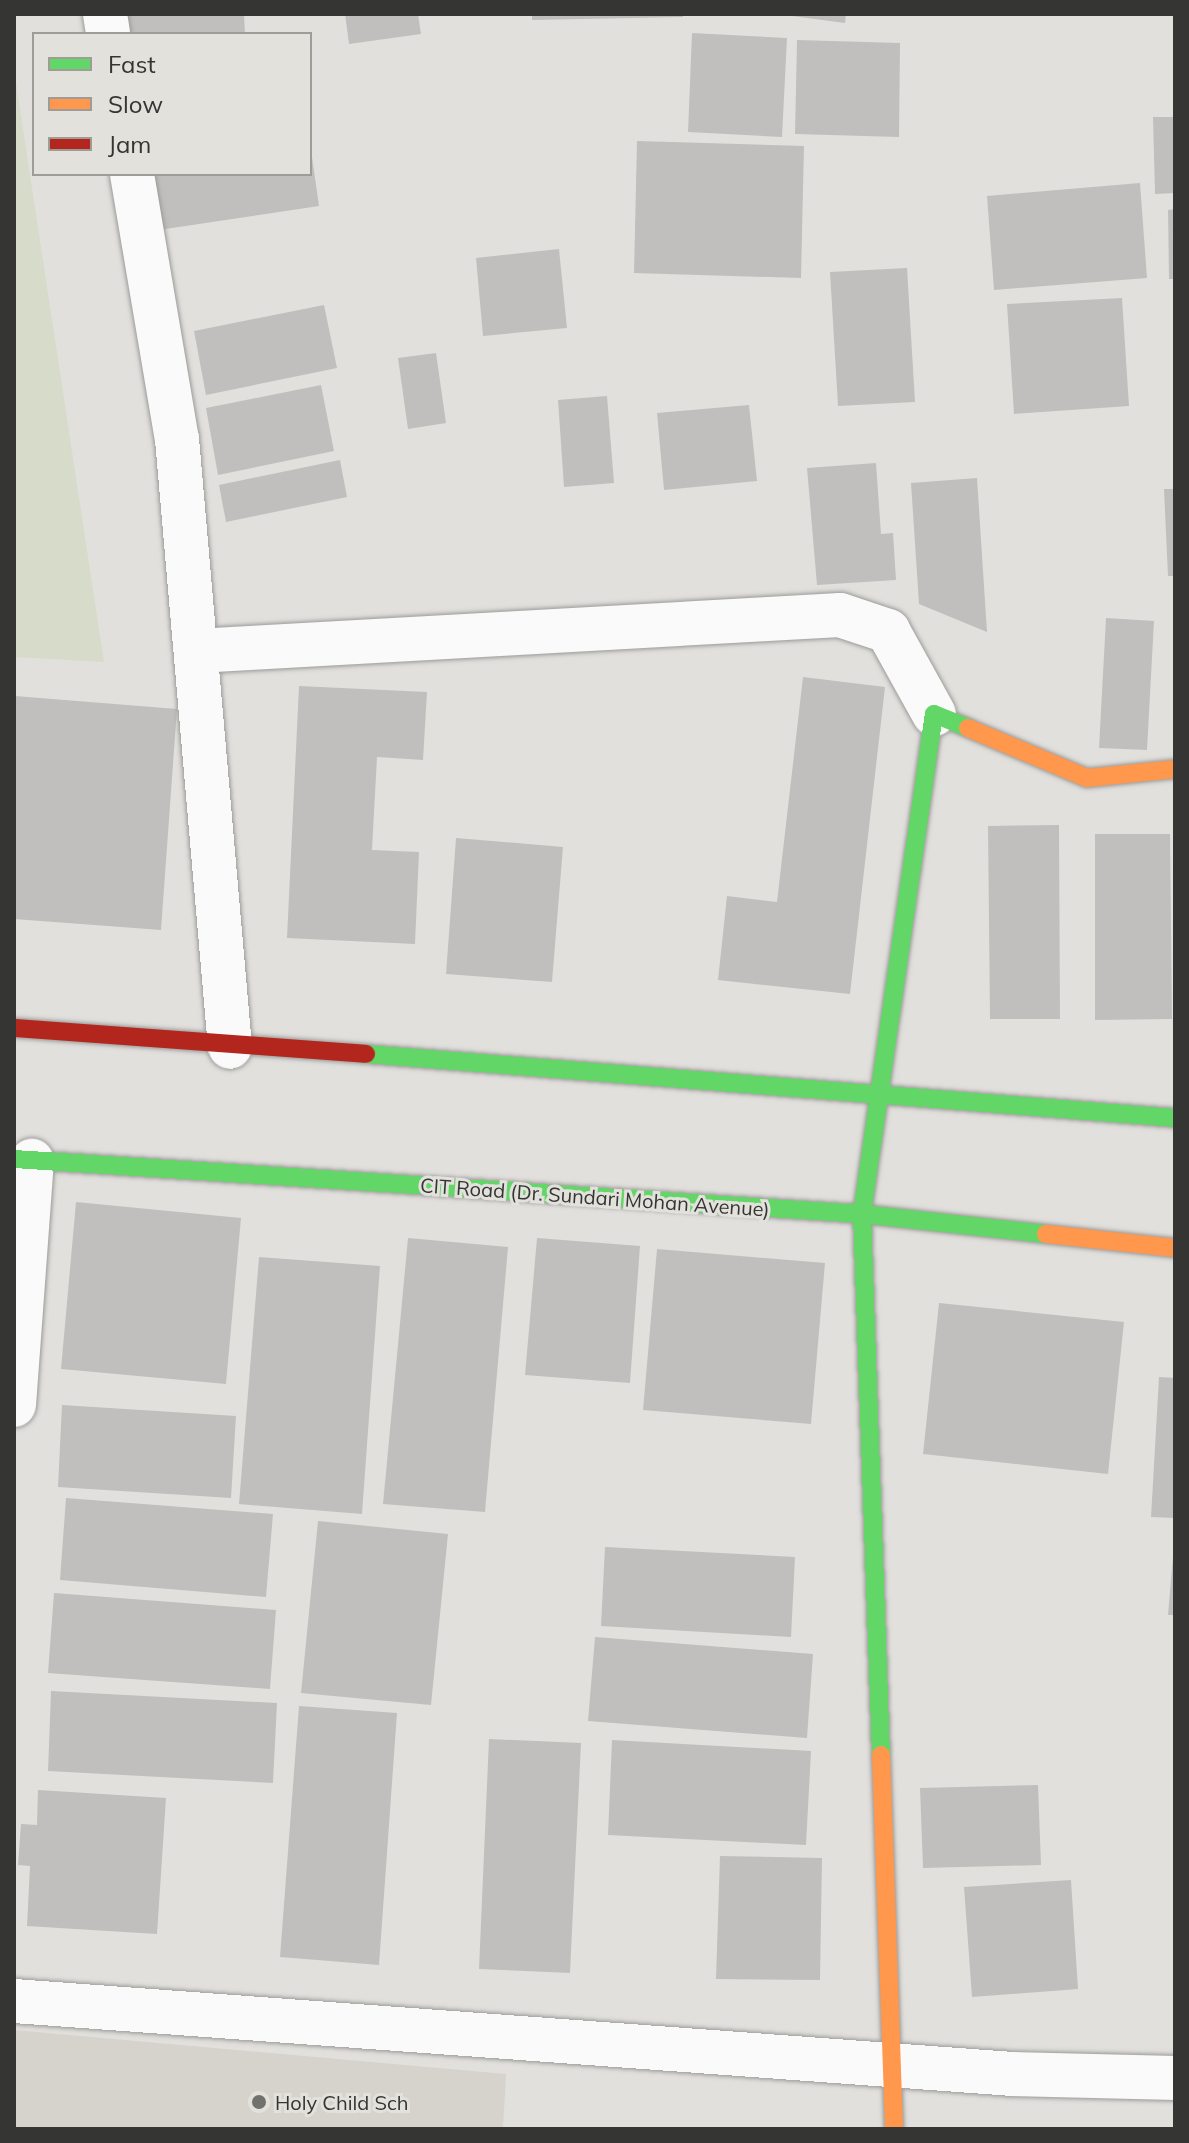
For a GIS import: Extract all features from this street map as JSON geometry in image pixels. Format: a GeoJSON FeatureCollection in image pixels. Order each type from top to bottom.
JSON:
{"type":"FeatureCollection","features":[{"type":"Feature","properties":{"kind":"main road"},"geometry":{"type":"LineString","coordinates":[[894,2129],[862,1214],[934,714],[1087,778],[1175,769]]}},
{"type":"Feature","properties":{"kind":"main road"},"geometry":{"type":"LineString","coordinates":[[14,1028],[230,1047],[881,1091],[1175,1118]]}},
{"type":"Feature","properties":{"kind":"main road","name":"CIT Road (Dr. Sundari Mohan Avenue)"},"geometry":{"type":"LineString","coordinates":[[23,1160],[862,1214],[1175,1248]]}},
{"type":"Feature","properties":{"kind":"street"},"geometry":{"type":"LineString","coordinates":[[132,176],[177,439],[230,1047]]}},
{"type":"Feature","properties":{"kind":"street"},"geometry":{"type":"LineString","coordinates":[[196,651],[840,615],[888,631],[934,714]]}},
{"type":"Feature","properties":{"kind":"street"},"geometry":{"type":"LineString","coordinates":[[14,1405],[23,1160]]}},
{"type":"Feature","properties":{"kind":"street"},"geometry":{"type":"LineString","coordinates":[[14,2001],[894,2066],[1175,2078]]}},
{"type":"Feature","properties":{"kind":"shaded area","name":"Holy Child Sch"},"geometry":{"type":"Polygon","coordinates":[[[14,2030],[506,2074],[503,2129],[14,2129],[14,2030]]]}},
{"type":"Feature","properties":{"kind":"green space"},"geometry":{"type":"Polygon","coordinates":[[[14,69],[104,662],[14,657],[14,69]]]}},
{"type":"Feature","properties":{"kind":"building"},"geometry":{"type":"Polygon","coordinates":[[[121,14],[244,14],[245,32],[122,32],[121,14]]]}},
{"type":"Feature","properties":{"kind":"building"},"geometry":{"type":"Polygon","coordinates":[[[345,14],[418,14],[421,34],[349,44],[345,14]]]}},
{"type":"Feature","properties":{"kind":"building"},"geometry":{"type":"Polygon","coordinates":[[[532,14],[683,14],[683,17],[532,20],[532,14]]]}},
{"type":"Feature","properties":{"kind":"building"},"geometry":{"type":"Polygon","coordinates":[[[777,14],[846,14],[845,23],[777,14]]]}},
{"type":"Feature","properties":{"kind":"building"},"geometry":{"type":"Polygon","coordinates":[[[692,33],[787,38],[782,137],[688,132],[692,33]]]}},
{"type":"Feature","properties":{"kind":"building"},"geometry":{"type":"Polygon","coordinates":[[[797,40],[900,43],[899,137],[795,134],[797,40]]]}},
{"type":"Feature","properties":{"kind":"building"},"geometry":{"type":"Polygon","coordinates":[[[1153,117],[1175,117],[1175,193],[1155,194],[1153,117]]]}},
{"type":"Feature","properties":{"kind":"building"},"geometry":{"type":"Polygon","coordinates":[[[637,141],[804,146],[801,278],[634,273],[637,141]]]}},
{"type":"Feature","properties":{"kind":"building"},"geometry":{"type":"Polygon","coordinates":[[[312,157],[319,206],[152,231],[143,176],[312,176],[312,157]]]}},
{"type":"Feature","properties":{"kind":"building"},"geometry":{"type":"Polygon","coordinates":[[[1140,183],[1147,278],[994,290],[987,196],[1140,183]]]}},
{"type":"Feature","properties":{"kind":"building"},"geometry":{"type":"Polygon","coordinates":[[[1175,209],[1175,279],[1169,279],[1168,210],[1175,209]]]}},
{"type":"Feature","properties":{"kind":"building"},"geometry":{"type":"Polygon","coordinates":[[[559,249],[567,328],[483,336],[476,258],[559,249]]]}},
{"type":"Feature","properties":{"kind":"building"},"geometry":{"type":"Polygon","coordinates":[[[907,268],[915,402],[838,406],[830,272],[907,268]]]}},
{"type":"Feature","properties":{"kind":"building"},"geometry":{"type":"Polygon","coordinates":[[[1122,298],[1129,406],[1014,414],[1007,304],[1122,298]]]}},
{"type":"Feature","properties":{"kind":"building"},"geometry":{"type":"Polygon","coordinates":[[[324,305],[337,368],[206,395],[194,331],[324,305]]]}},
{"type":"Feature","properties":{"kind":"building"},"geometry":{"type":"Polygon","coordinates":[[[436,353],[446,423],[408,429],[398,358],[436,353]]]}},
{"type":"Feature","properties":{"kind":"building"},"geometry":{"type":"Polygon","coordinates":[[[321,385],[334,451],[218,475],[206,408],[321,385]]]}},
{"type":"Feature","properties":{"kind":"building"},"geometry":{"type":"Polygon","coordinates":[[[607,396],[614,483],[564,487],[558,400],[607,396]]]}},
{"type":"Feature","properties":{"kind":"building"},"geometry":{"type":"Polygon","coordinates":[[[749,405],[757,481],[664,490],[657,413],[749,405]]]}},
{"type":"Feature","properties":{"kind":"building"},"geometry":{"type":"Polygon","coordinates":[[[340,460],[347,497],[226,522],[219,485],[340,460]]]}},
{"type":"Feature","properties":{"kind":"building"},"geometry":{"type":"Polygon","coordinates":[[[876,463],[881,534],[893,533],[896,580],[817,585],[807,468],[876,463]]]}},
{"type":"Feature","properties":{"kind":"building"},"geometry":{"type":"Polygon","coordinates":[[[977,478],[987,632],[919,604],[911,483],[977,478]]]}},
{"type":"Feature","properties":{"kind":"building"},"geometry":{"type":"Polygon","coordinates":[[[1164,489],[1175,489],[1175,576],[1168,576],[1164,489]]]}},
{"type":"Feature","properties":{"kind":"building"},"geometry":{"type":"Polygon","coordinates":[[[1106,618],[1154,621],[1147,750],[1099,748],[1106,618]]]}},
{"type":"Feature","properties":{"kind":"building"},"geometry":{"type":"Polygon","coordinates":[[[803,677],[885,687],[850,994],[718,980],[727,896],[777,902],[803,677]]]}},
{"type":"Feature","properties":{"kind":"building"},"geometry":{"type":"Polygon","coordinates":[[[299,686],[427,692],[423,760],[377,757],[372,850],[419,852],[415,944],[287,938],[299,686]]]}},
{"type":"Feature","properties":{"kind":"building"},"geometry":{"type":"Polygon","coordinates":[[[15,696],[177,709],[161,930],[14,919],[15,696]]]}},
{"type":"Feature","properties":{"kind":"building"},"geometry":{"type":"Polygon","coordinates":[[[1059,825],[1060,1019],[990,1019],[988,826],[1059,825]]]}},
{"type":"Feature","properties":{"kind":"building"},"geometry":{"type":"Polygon","coordinates":[[[1095,834],[1170,834],[1172,1019],[1095,1020],[1095,834]]]}},
{"type":"Feature","properties":{"kind":"building"},"geometry":{"type":"Polygon","coordinates":[[[456,838],[563,847],[552,982],[446,974],[456,838]]]}},
{"type":"Feature","properties":{"kind":"building"},"geometry":{"type":"Polygon","coordinates":[[[76,1202],[241,1218],[226,1384],[61,1369],[76,1202]]]}},
{"type":"Feature","properties":{"kind":"building"},"geometry":{"type":"Polygon","coordinates":[[[408,1238],[508,1247],[485,1512],[383,1504],[408,1238]]]}},
{"type":"Feature","properties":{"kind":"building"},"geometry":{"type":"Polygon","coordinates":[[[537,1238],[640,1246],[630,1383],[525,1375],[537,1238]]]}},
{"type":"Feature","properties":{"kind":"building"},"geometry":{"type":"Polygon","coordinates":[[[657,1249],[825,1263],[811,1424],[643,1410],[657,1249]]]}},
{"type":"Feature","properties":{"kind":"building"},"geometry":{"type":"Polygon","coordinates":[[[259,1257],[380,1266],[362,1514],[239,1504],[259,1257]]]}},
{"type":"Feature","properties":{"kind":"building"},"geometry":{"type":"Polygon","coordinates":[[[939,1303],[1124,1322],[1108,1474],[923,1454],[939,1303]]]}},
{"type":"Feature","properties":{"kind":"building"},"geometry":{"type":"Polygon","coordinates":[[[1159,1377],[1175,1378],[1175,1518],[1151,1517],[1159,1377]]]}},
{"type":"Feature","properties":{"kind":"building"},"geometry":{"type":"Polygon","coordinates":[[[62,1405],[236,1416],[231,1498],[58,1487],[62,1405]]]}},
{"type":"Feature","properties":{"kind":"building"},"geometry":{"type":"Polygon","coordinates":[[[66,1498],[273,1514],[266,1597],[60,1580],[66,1498]]]}},
{"type":"Feature","properties":{"kind":"building"},"geometry":{"type":"Polygon","coordinates":[[[318,1521],[448,1534],[431,1705],[301,1693],[318,1521]]]}},
{"type":"Feature","properties":{"kind":"building"},"geometry":{"type":"Polygon","coordinates":[[[605,1547],[795,1557],[791,1637],[601,1626],[605,1547]]]}},
{"type":"Feature","properties":{"kind":"building"},"geometry":{"type":"Polygon","coordinates":[[[1173,1557],[1175,1615],[1168,1615],[1173,1557]]]}},
{"type":"Feature","properties":{"kind":"building"},"geometry":{"type":"Polygon","coordinates":[[[54,1593],[276,1610],[270,1689],[48,1673],[54,1593]]]}},
{"type":"Feature","properties":{"kind":"building"},"geometry":{"type":"Polygon","coordinates":[[[595,1637],[813,1654],[807,1738],[588,1721],[595,1637]]]}},
{"type":"Feature","properties":{"kind":"building"},"geometry":{"type":"Polygon","coordinates":[[[51,1691],[277,1703],[273,1783],[48,1771],[51,1691]]]}},
{"type":"Feature","properties":{"kind":"building"},"geometry":{"type":"Polygon","coordinates":[[[299,1706],[397,1713],[379,1965],[280,1957],[299,1706]]]}},
{"type":"Feature","properties":{"kind":"building"},"geometry":{"type":"Polygon","coordinates":[[[489,1739],[581,1743],[570,1973],[479,1969],[489,1739]]]}},
{"type":"Feature","properties":{"kind":"building"},"geometry":{"type":"Polygon","coordinates":[[[612,1740],[811,1751],[806,1845],[608,1835],[612,1740]]]}},
{"type":"Feature","properties":{"kind":"building"},"geometry":{"type":"Polygon","coordinates":[[[1038,1785],[1041,1865],[923,1868],[920,1788],[1038,1785]]]}},
{"type":"Feature","properties":{"kind":"building"},"geometry":{"type":"Polygon","coordinates":[[[38,1790],[166,1798],[157,1934],[27,1926],[30,1866],[18,1865],[21,1824],[37,1825],[38,1790]]]}},
{"type":"Feature","properties":{"kind":"building"},"geometry":{"type":"Polygon","coordinates":[[[720,1856],[822,1858],[820,1980],[716,1979],[720,1856]]]}},
{"type":"Feature","properties":{"kind":"building"},"geometry":{"type":"Polygon","coordinates":[[[1071,1880],[1078,1989],[972,1997],[964,1887],[1071,1880]]]}},
{"type":"Feature","properties":{"kind":"traffic: fast"},"geometry":{"type":"LineString","coordinates":[[881,1755],[862,1214],[934,714],[968,728]]}},
{"type":"Feature","properties":{"kind":"traffic: fast"},"geometry":{"type":"LineString","coordinates":[[366,1054],[1175,1118]]}},
{"type":"Feature","properties":{"kind":"traffic: fast"},"geometry":{"type":"LineString","coordinates":[[14,1159],[862,1214],[1046,1234]]}},
{"type":"Feature","properties":{"kind":"traffic: slow"},"geometry":{"type":"LineString","coordinates":[[968,728],[1087,778],[1175,769]]}},
{"type":"Feature","properties":{"kind":"traffic: slow"},"geometry":{"type":"LineString","coordinates":[[1046,1234],[1175,1248]]}},
{"type":"Feature","properties":{"kind":"traffic: slow"},"geometry":{"type":"LineString","coordinates":[[881,1755],[894,2129]]}},
{"type":"Feature","properties":{"kind":"traffic: jam"},"geometry":{"type":"LineString","coordinates":[[14,1028],[366,1054]]}},
{"type":"Feature","properties":{"kind":"place","name":"Holy Child Sch"},"geometry":{"type":"Point","coordinates":[259,2102]}}]}
